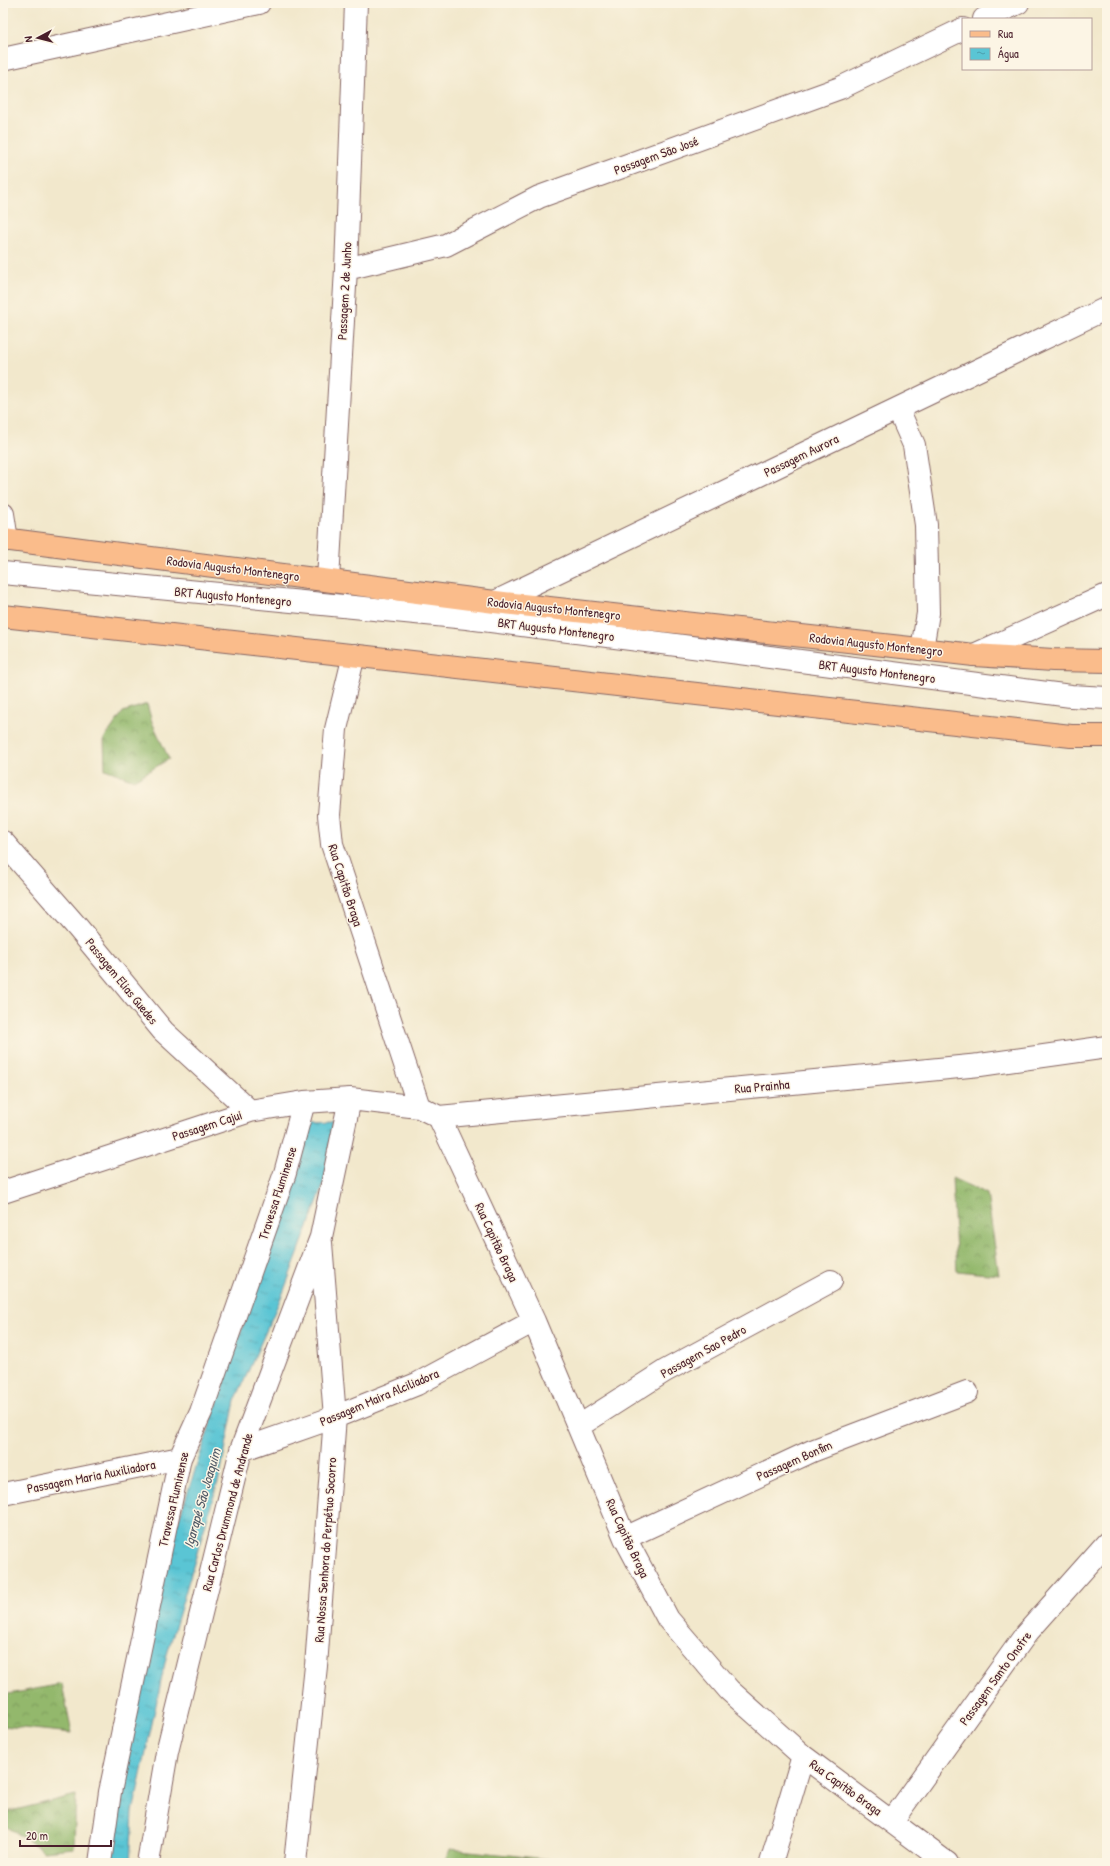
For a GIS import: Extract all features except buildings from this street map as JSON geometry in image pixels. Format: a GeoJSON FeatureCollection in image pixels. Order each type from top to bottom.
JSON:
{"type":"FeatureCollection","features":[{"type":"Feature","properties":{"kind":"main road","name":"Rodovia Augusto Montenegro"},"geometry":{"type":"LineString","coordinates":[[5,539],[496,602],[974,655],[1107,661]]}},
{"type":"Feature","properties":{"kind":"main road"},"geometry":{"type":"LineString","coordinates":[[3,616],[1071,736],[1107,743]]}},
{"type":"Feature","properties":{"kind":"main road"},"geometry":{"type":"LineString","coordinates":[[1071,736],[1107,736]]}},
{"type":"Feature","properties":{"kind":"street"},"geometry":{"type":"LineString","coordinates":[[3,59],[259,3]]}},
{"type":"Feature","properties":{"kind":"street","name":"Passagem 2 de Junho"},"geometry":{"type":"LineString","coordinates":[[328,580],[346,269],[356,3]]}},
{"type":"Feature","properties":{"kind":"street"},"geometry":{"type":"LineString","coordinates":[[986,18],[1018,3]]}},
{"type":"Feature","properties":{"kind":"street","name":"Passagem São José"},"geometry":{"type":"LineString","coordinates":[[346,269],[446,245],[540,197],[840,88],[962,29]]}},
{"type":"Feature","properties":{"kind":"street","name":"Passagem Aurora"},"geometry":{"type":"LineString","coordinates":[[496,602],[1107,308]]}},
{"type":"Feature","properties":{"kind":"street"},"geometry":{"type":"LineString","coordinates":[[898,409],[914,445],[926,525],[928,613],[922,649]]}},
{"type":"Feature","properties":{"kind":"street"},"geometry":{"type":"LineString","coordinates":[[3,514],[5,539]]}},
{"type":"Feature","properties":{"kind":"street","name":"BRT Augusto Montenegro"},"geometry":{"type":"LineString","coordinates":[[3,574],[467,618],[1071,696],[1107,698]]}},
{"type":"Feature","properties":{"kind":"street"},"geometry":{"type":"LineString","coordinates":[[974,655],[1107,595]]}},
{"type":"Feature","properties":{"kind":"street","name":"Rua Capitão Braga"},"geometry":{"type":"LineString","coordinates":[[354,655],[336,729],[329,815],[332,844],[419,1107]]}},
{"type":"Feature","properties":{"kind":"street","name":"Passagem Elias Guedes"},"geometry":{"type":"LineString","coordinates":[[3,842],[78,928],[163,1031],[250,1111]]}},
{"type":"Feature","properties":{"kind":"street","name":"Rua Prainha"},"geometry":{"type":"LineString","coordinates":[[439,1117],[980,1065],[1107,1047]]}},
{"type":"Feature","properties":{"kind":"street","name":"Passagem Cajui"},"geometry":{"type":"LineString","coordinates":[[3,1192],[250,1111],[304,1102],[350,1099],[419,1107]]}},
{"type":"Feature","properties":{"kind":"street","name":"Rua Carlos Drummond de Andrande"},"geometry":{"type":"LineString","coordinates":[[148,1863],[167,1752],[240,1450],[321,1237],[350,1099]]}},
{"type":"Feature","properties":{"kind":"street","name":"Travessa Fluminense"},"geometry":{"type":"LineString","coordinates":[[100,1863],[110,1792],[180,1458],[201,1412],[283,1180],[304,1102]]}},
{"type":"Feature","properties":{"kind":"street"},"geometry":{"type":"LineString","coordinates":[[419,1107],[439,1117]]}},
{"type":"Feature","properties":{"kind":"street","name":"Rua Capitão Braga"},"geometry":{"type":"LineString","coordinates":[[439,1117],[534,1321],[625,1538],[668,1619],[729,1690],[803,1756],[947,1863]]}},
{"type":"Feature","properties":{"kind":"street","name":"Rua Nossa Senhora do Perpétuo Socorro"},"geometry":{"type":"LineString","coordinates":[[295,1863],[316,1666],[335,1417],[321,1237]]}},
{"type":"Feature","properties":{"kind":"street","name":"Passagem Sao Pedro"},"geometry":{"type":"LineString","coordinates":[[579,1426],[665,1371],[831,1281]]}},
{"type":"Feature","properties":{"kind":"street","name":"Passagem Maira Alciliadora"},"geometry":{"type":"LineString","coordinates":[[240,1450],[335,1417],[417,1384],[534,1321]]}},
{"type":"Feature","properties":{"kind":"street","name":"Passagem Bonfim"},"geometry":{"type":"LineString","coordinates":[[625,1538],[812,1451],[967,1392]]}},
{"type":"Feature","properties":{"kind":"street","name":"Passagem Maria Auxiliadora"},"geometry":{"type":"LineString","coordinates":[[3,1494],[180,1458]]}},
{"type":"Feature","properties":{"kind":"street","name":"Passagem Santo Onofre"},"geometry":{"type":"LineString","coordinates":[[892,1821],[1026,1634],[1107,1543]]}},
{"type":"Feature","properties":{"kind":"street"},"geometry":{"type":"LineString","coordinates":[[771,1863],[803,1756]]}},
{"type":"Feature","properties":{"kind":"green space"},"geometry":{"type":"Polygon","coordinates":[[[147,704],[152,722],[169,759],[134,780],[105,769],[104,739],[123,712],[147,704]]]}},
{"type":"Feature","properties":{"kind":"green space"},"geometry":{"type":"Polygon","coordinates":[[[952,1178],[987,1194],[999,1275],[957,1271],[952,1178]]]}},
{"type":"Feature","properties":{"kind":"green space"},"geometry":{"type":"Polygon","coordinates":[[[62,1684],[72,1733],[3,1726],[3,1695],[62,1684]]]}},
{"type":"Feature","properties":{"kind":"green space"},"geometry":{"type":"Polygon","coordinates":[[[76,1795],[74,1848],[44,1851],[3,1824],[3,1813],[76,1795]]]}},
{"type":"Feature","properties":{"kind":"green space"},"geometry":{"type":"Polygon","coordinates":[[[450,1849],[586,1863],[445,1863],[450,1849]]]}},
{"type":"Feature","properties":{"kind":"water","name":"Igarapé São Joaquim"},"geometry":{"type":"Polygon","coordinates":[[[333,1122],[324,1184],[283,1293],[235,1401],[220,1475],[166,1658],[133,1812],[130,1863],[109,1863],[134,1701],[161,1573],[310,1123],[333,1122]]]}}]}
